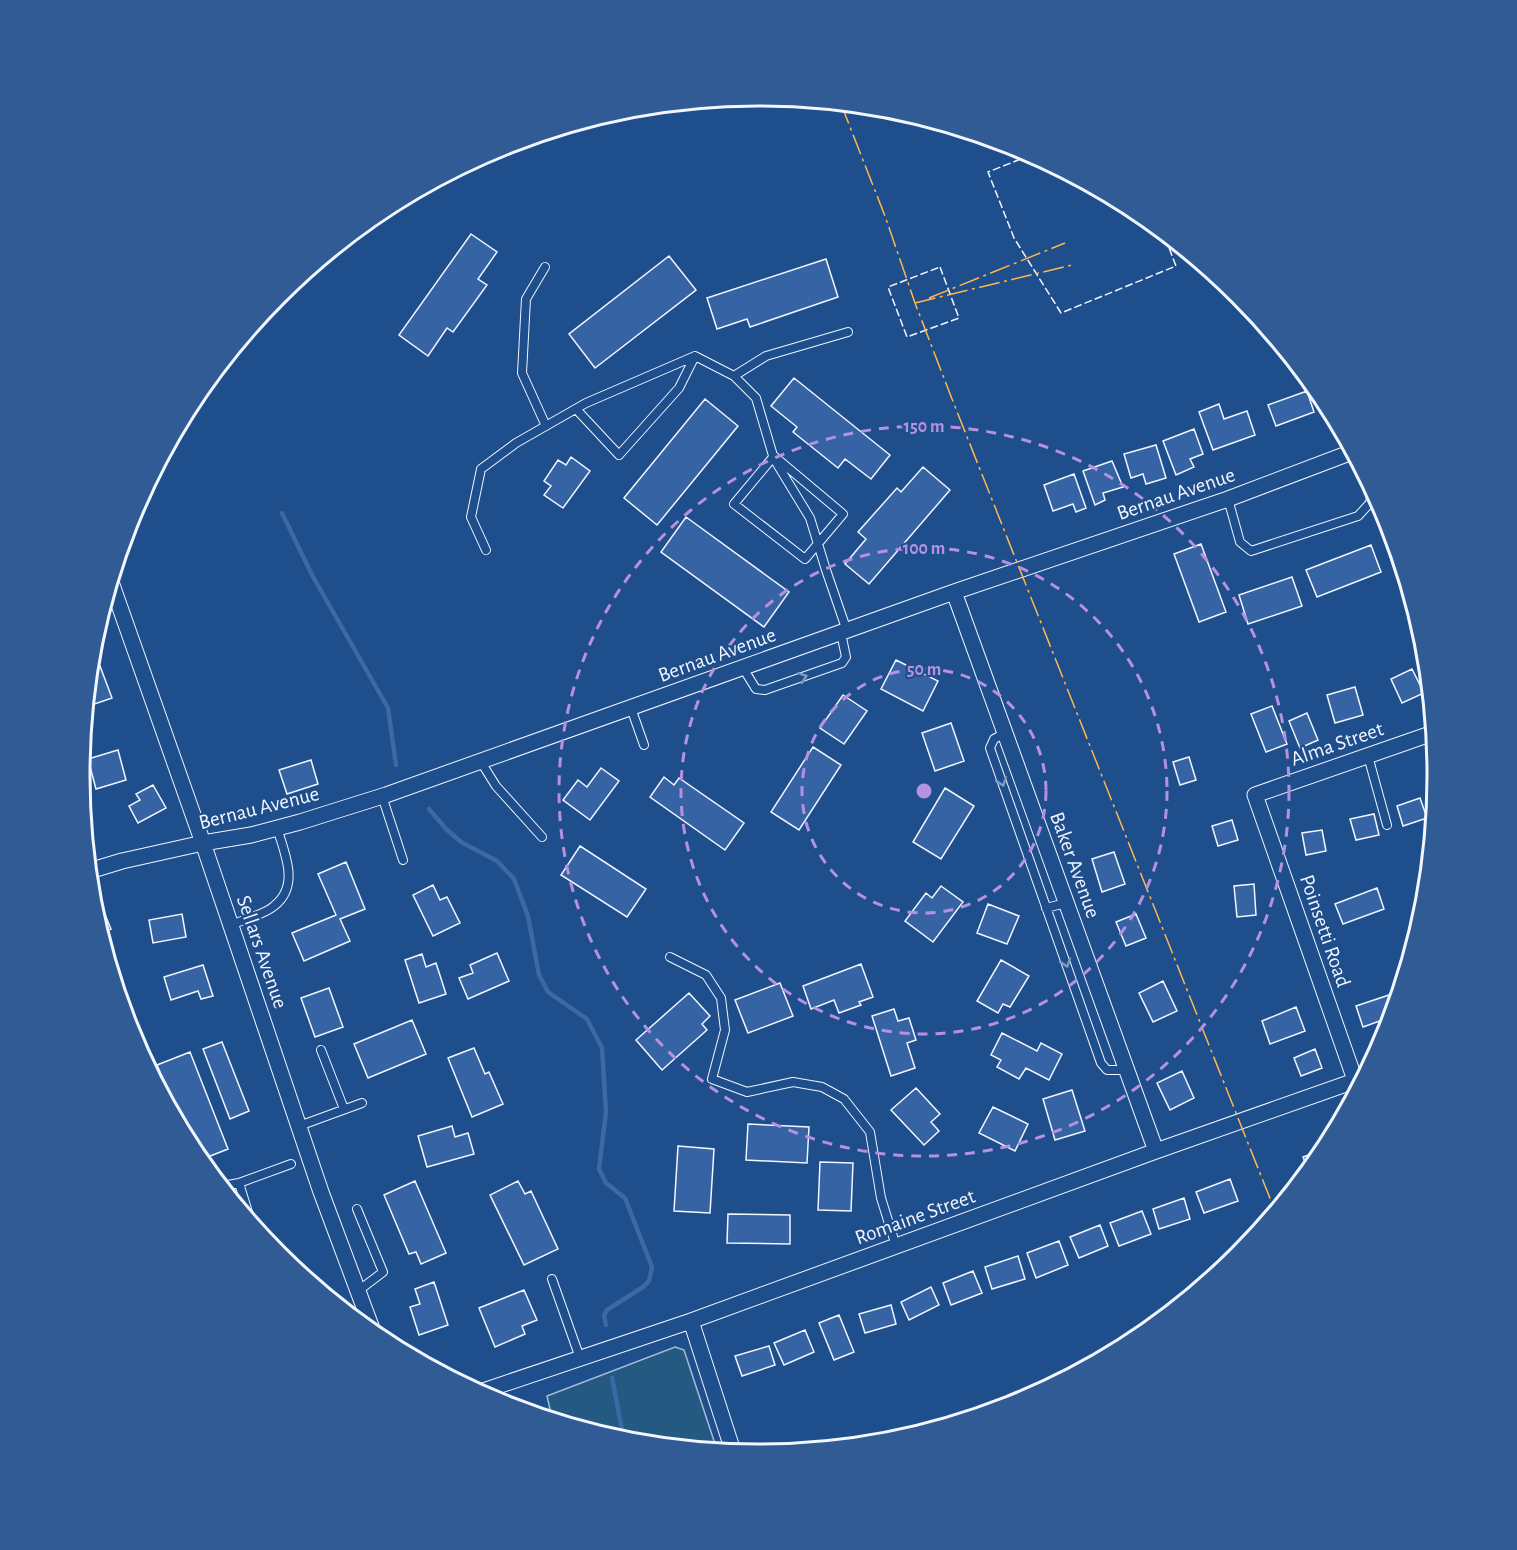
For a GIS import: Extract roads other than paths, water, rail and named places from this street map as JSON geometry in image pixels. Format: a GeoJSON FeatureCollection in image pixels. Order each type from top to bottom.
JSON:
{"type":"FeatureCollection","features":[{"type":"Feature","properties":{"kind":"street","name":"Bernau Avenue"},"geometry":{"type":"LineString","coordinates":[[97,869],[203,843],[251,835],[382,796],[954,592],[1228,499],[1345,455]]}},
{"type":"Feature","properties":{"kind":"street","name":"Baker Avenue"},"geometry":{"type":"LineString","coordinates":[[954,592],[1155,1151]]}},
{"type":"Feature","properties":{"kind":"street","name":"Sellars Avenue"},"geometry":{"type":"LineString","coordinates":[[115,594],[203,843],[321,1192],[367,1317]]}},
{"type":"Feature","properties":{"kind":"street","name":"Alma Street"},"geometry":{"type":"LineString","coordinates":[[1255,795],[1426,735]]}},
{"type":"Feature","properties":{"kind":"street","name":"Poinsetti Road"},"geometry":{"type":"LineString","coordinates":[[1255,795],[1357,1073]]}},
{"type":"Feature","properties":{"kind":"street","name":"Romaine Street"},"geometry":{"type":"LineString","coordinates":[[492,1388],[691,1321],[1352,1081]]}},
{"type":"Feature","properties":{"kind":"street"},"geometry":{"type":"LineString","coordinates":[[691,1321],[730,1443]]}},
{"type":"Feature","properties":{"kind":"lane"},"geometry":{"type":"LineString","coordinates":[[545,267],[526,299],[522,373],[546,426]]}},
{"type":"Feature","properties":{"kind":"lane"},"geometry":{"type":"LineString","coordinates":[[734,376],[766,356],[848,332]]}},
{"type":"Feature","properties":{"kind":"lane"},"geometry":{"type":"LineString","coordinates":[[576,409],[619,455],[679,388],[695,356]]}},
{"type":"Feature","properties":{"kind":"lane"},"geometry":{"type":"LineString","coordinates":[[486,550],[471,517],[481,469],[516,443],[576,409],[695,356]]}},
{"type":"Feature","properties":{"kind":"lane"},"geometry":{"type":"LineString","coordinates":[[695,356],[734,376],[756,398],[774,456],[810,518],[844,632],[846,657],[842,663],[765,690],[756,690],[743,668]]}},
{"type":"Feature","properties":{"kind":"lane"},"geometry":{"type":"LineString","coordinates":[[774,456],[843,514],[805,559],[734,504],[774,456]]}},
{"type":"Feature","properties":{"kind":"lane"},"geometry":{"type":"LineString","coordinates":[[1228,499],[1240,542],[1251,551],[1358,516],[1369,504]]}},
{"type":"Feature","properties":{"kind":"lane"},"geometry":{"type":"LineString","coordinates":[[631,708],[644,745]]}},
{"type":"Feature","properties":{"kind":"lane"},"geometry":{"type":"LineString","coordinates":[[1005,733],[994,739],[990,748],[1101,1063],[1107,1070],[1126,1070]]}},
{"type":"Feature","properties":{"kind":"lane"},"geometry":{"type":"LineString","coordinates":[[1368,756],[1387,825]]}},
{"type":"Feature","properties":{"kind":"lane"},"geometry":{"type":"LineString","coordinates":[[481,762],[496,786],[542,837]]}},
{"type":"Feature","properties":{"kind":"lane"},"geometry":{"type":"LineString","coordinates":[[382,796],[403,860]]}},
{"type":"Feature","properties":{"kind":"lane"},"geometry":{"type":"LineString","coordinates":[[231,925],[273,908],[285,895],[290,871],[277,828]]}},
{"type":"Feature","properties":{"kind":"lane"},"geometry":{"type":"LineString","coordinates":[[1046,908],[1066,903]]}},
{"type":"Feature","properties":{"kind":"lane"},"geometry":{"type":"LineString","coordinates":[[670,957],[706,975],[721,998],[725,1030],[712,1079],[747,1092],[793,1082],[822,1087],[844,1099],[870,1132],[881,1198],[896,1246]]}},
{"type":"Feature","properties":{"kind":"lane"},"geometry":{"type":"LineString","coordinates":[[321,1050],[344,1109]]}},
{"type":"Feature","properties":{"kind":"lane"},"geometry":{"type":"LineString","coordinates":[[299,1126],[362,1102]]}},
{"type":"Feature","properties":{"kind":"lane"},"geometry":{"type":"LineString","coordinates":[[230,1185],[291,1164]]}},
{"type":"Feature","properties":{"kind":"lane"},"geometry":{"type":"LineString","coordinates":[[238,1184],[244,1201]]}},
{"type":"Feature","properties":{"kind":"lane"},"geometry":{"type":"LineString","coordinates":[[357,1209],[383,1272],[358,1291]]}},
{"type":"Feature","properties":{"kind":"lane"},"geometry":{"type":"LineString","coordinates":[[552,1279],[580,1358]]}},
{"type":"Feature","properties":{"kind":"waterway"},"geometry":{"type":"LineString","coordinates":[[282,513],[312,575],[388,708],[396,765]]}},
{"type":"Feature","properties":{"kind":"waterway"},"geometry":{"type":"LineString","coordinates":[[429,809],[461,842],[497,861],[514,879],[528,916],[539,975],[548,992],[587,1019],[602,1048],[606,1112],[599,1169],[606,1183],[625,1198],[652,1267],[649,1281],[643,1287],[607,1310],[604,1315],[606,1325]]}},
{"type":"Feature","properties":{"kind":"waterway"},"geometry":{"type":"LineString","coordinates":[[612,1378],[622,1430]]}}]}
